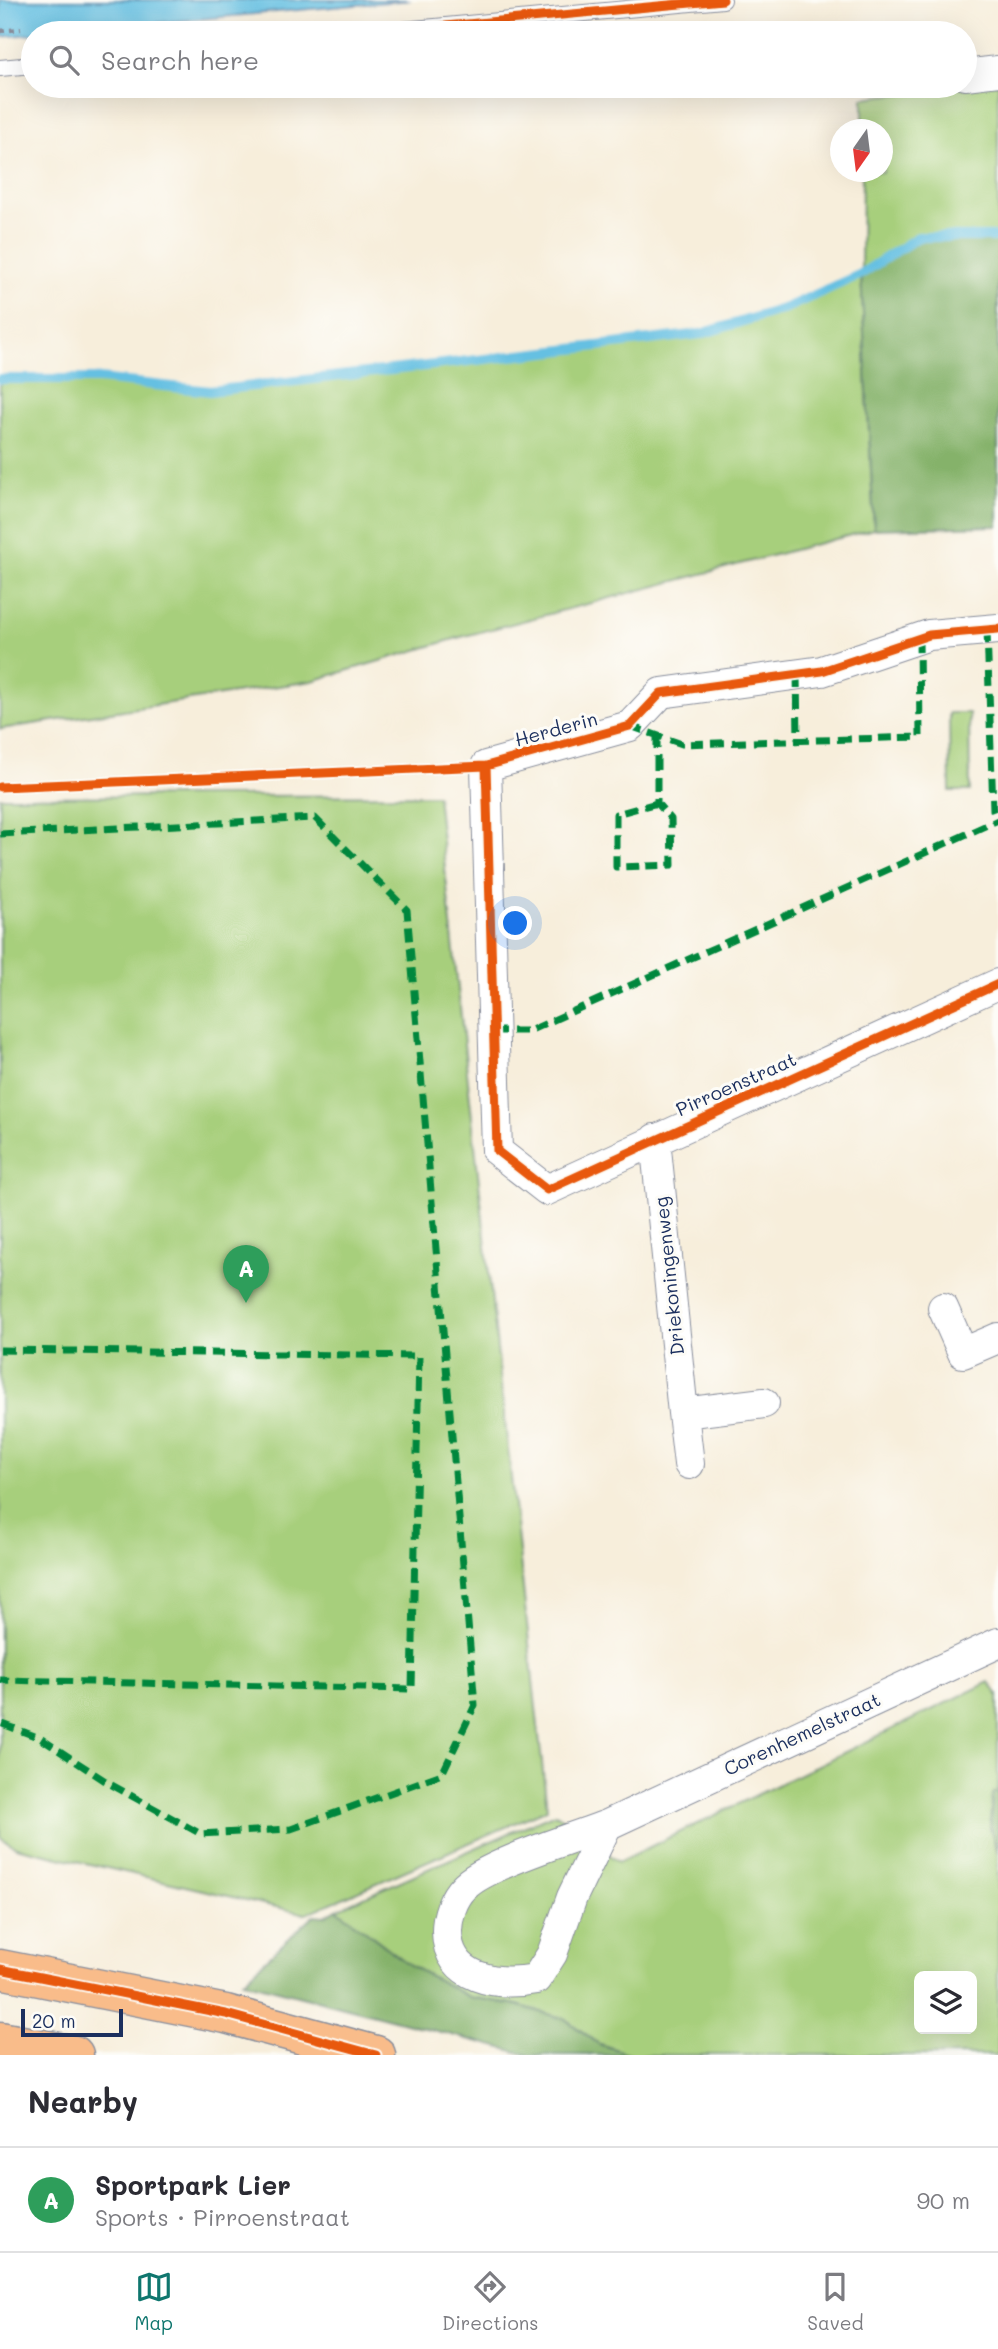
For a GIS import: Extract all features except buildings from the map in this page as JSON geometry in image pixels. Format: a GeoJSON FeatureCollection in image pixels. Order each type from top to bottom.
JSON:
{"type":"FeatureCollection","features":[{"type":"Feature","properties":{"kind":"highway"},"geometry":{"type":"LineString","coordinates":[[0,1969],[226,2014],[376,2055]]}},
{"type":"Feature","properties":{"kind":"highway"},"geometry":{"type":"LineString","coordinates":[[0,2041],[74,2055]]}},
{"type":"Feature","properties":{"kind":"street"},"geometry":{"type":"LineString","coordinates":[[977,74],[998,71]]}},
{"type":"Feature","properties":{"kind":"street","name":"Herderin"},"geometry":{"type":"LineString","coordinates":[[496,1151],[486,766],[630,726],[661,693],[822,671],[929,635],[998,629]]}},
{"type":"Feature","properties":{"kind":"street","name":"Pirroenstraat"},"geometry":{"type":"LineString","coordinates":[[496,1151],[547,1189],[998,984]]}},
{"type":"Feature","properties":{"kind":"street","name":"Driekoningenweg"},"geometry":{"type":"LineString","coordinates":[[655,1139],[689,1464]]}},
{"type":"Feature","properties":{"kind":"street"},"geometry":{"type":"LineString","coordinates":[[943,1308],[962,1353],[998,1338]]}},
{"type":"Feature","properties":{"kind":"street"},"geometry":{"type":"LineString","coordinates":[[683,1413],[764,1403]]}},
{"type":"Feature","properties":{"kind":"street","name":"Corenhemelstraat"},"geometry":{"type":"LineString","coordinates":[[607,1825],[572,1897],[552,1954],[536,1979],[510,1983],[487,1980],[465,1969],[447,1948],[447,1916],[464,1886],[506,1863],[607,1825],[998,1643]]}},
{"type":"Feature","properties":{"kind":"lane"},"geometry":{"type":"LineString","coordinates":[[498,21],[723,0]]}},
{"type":"Feature","properties":{"kind":"lane"},"geometry":{"type":"LineString","coordinates":[[0,68],[21,66]]}},
{"type":"Feature","properties":{"kind":"path"},"geometry":{"type":"LineString","coordinates":[[0,31],[21,29]]}},
{"type":"Feature","properties":{"kind":"green space"},"geometry":{"type":"Polygon","coordinates":[[[998,83],[998,237],[918,237],[861,274],[862,182],[893,182],[893,119],[863,119],[863,98],[977,98],[977,85],[998,83]]]}},
{"type":"Feature","properties":{"kind":"green space"},"geometry":{"type":"Polygon","coordinates":[[[918,237],[998,237],[998,526],[874,529],[861,274],[918,237]]]}},
{"type":"Feature","properties":{"kind":"green space"},"geometry":{"type":"Polygon","coordinates":[[[861,274],[874,529],[461,637],[312,681],[0,729],[0,379],[99,379],[210,391],[701,334],[786,308],[861,274]]]}},
{"type":"Feature","properties":{"kind":"green space"},"geometry":{"type":"Polygon","coordinates":[[[949,713],[969,713],[970,791],[950,791],[949,713]]]}},
{"type":"Feature","properties":{"kind":"green space"},"geometry":{"type":"Polygon","coordinates":[[[437,795],[547,1809],[306,1914],[16,1847],[0,1837],[0,797],[437,795]]]}},
{"type":"Feature","properties":{"kind":"green space"},"geometry":{"type":"Polygon","coordinates":[[[989,1682],[998,1695],[998,1790],[992,1795],[990,1828],[998,1853],[998,2055],[633,2055],[599,2044],[565,2019],[517,2005],[469,1997],[411,1966],[337,1909],[555,1813],[619,1862],[989,1682]]]}},
{"type":"Feature","properties":{"kind":"green space"},"geometry":{"type":"Polygon","coordinates":[[[998,1790],[998,1853],[990,1828],[992,1794],[998,1790]]]}},
{"type":"Feature","properties":{"kind":"green space"},"geometry":{"type":"Polygon","coordinates":[[[337,1909],[411,1966],[469,1997],[517,2005],[565,2019],[599,2044],[633,2055],[529,2055],[243,1981],[314,1915],[325,1916],[337,1909]]]}},
{"type":"Feature","properties":{"kind":"water"},"geometry":{"type":"Polygon","coordinates":[[[0,0],[411,0],[178,21],[21,21],[21,35],[0,37],[0,0]]]}},
{"type":"Feature","properties":{"kind":"waterway"},"geometry":{"type":"LineString","coordinates":[[0,379],[99,379],[210,391],[701,334],[786,308],[861,274],[918,237],[998,237]]}},
{"type":"Feature","properties":{"kind":"marked path"},"geometry":{"type":"LineString","coordinates":[[987,630],[993,810],[998,823]]}},
{"type":"Feature","properties":{"kind":"marked path"},"geometry":{"type":"LineString","coordinates":[[630,726],[682,744],[920,737],[919,638]]}},
{"type":"Feature","properties":{"kind":"marked path"},"geometry":{"type":"LineString","coordinates":[[797,674],[798,740]]}},
{"type":"Feature","properties":{"kind":"marked path"},"geometry":{"type":"LineString","coordinates":[[657,735],[657,803],[671,819],[672,865],[616,867],[616,814],[657,803]]}},
{"type":"Feature","properties":{"kind":"marked path"},"geometry":{"type":"LineString","coordinates":[[0,834],[315,818],[407,910],[475,1705],[442,1774],[291,1829],[201,1834],[110,1784],[40,1738],[0,1723]]}},
{"type":"Feature","properties":{"kind":"marked path"},"geometry":{"type":"LineString","coordinates":[[491,1031],[529,1031],[998,820]]}},
{"type":"Feature","properties":{"kind":"marked path"},"geometry":{"type":"LineString","coordinates":[[0,1350],[419,1356],[412,1689],[0,1680]]}},
{"type":"Feature","properties":{"kind":"cycle path"},"geometry":{"type":"LineString","coordinates":[[498,21],[723,0]]}},
{"type":"Feature","properties":{"kind":"cycle path"},"geometry":{"type":"LineString","coordinates":[[998,629],[929,635],[822,671],[661,693],[630,726],[486,766],[497,1151],[547,1190],[998,984]]}},
{"type":"Feature","properties":{"kind":"cycle path"},"geometry":{"type":"LineString","coordinates":[[0,787],[486,766]]}},
{"type":"Feature","properties":{"kind":"cycle path"},"geometry":{"type":"LineString","coordinates":[[0,1969],[226,2014],[376,2055]]}},
{"type":"Feature","properties":{"kind":"place","name":"Sportpark Lier"},"geometry":{"type":"Point","coordinates":[246,1303]}}]}
